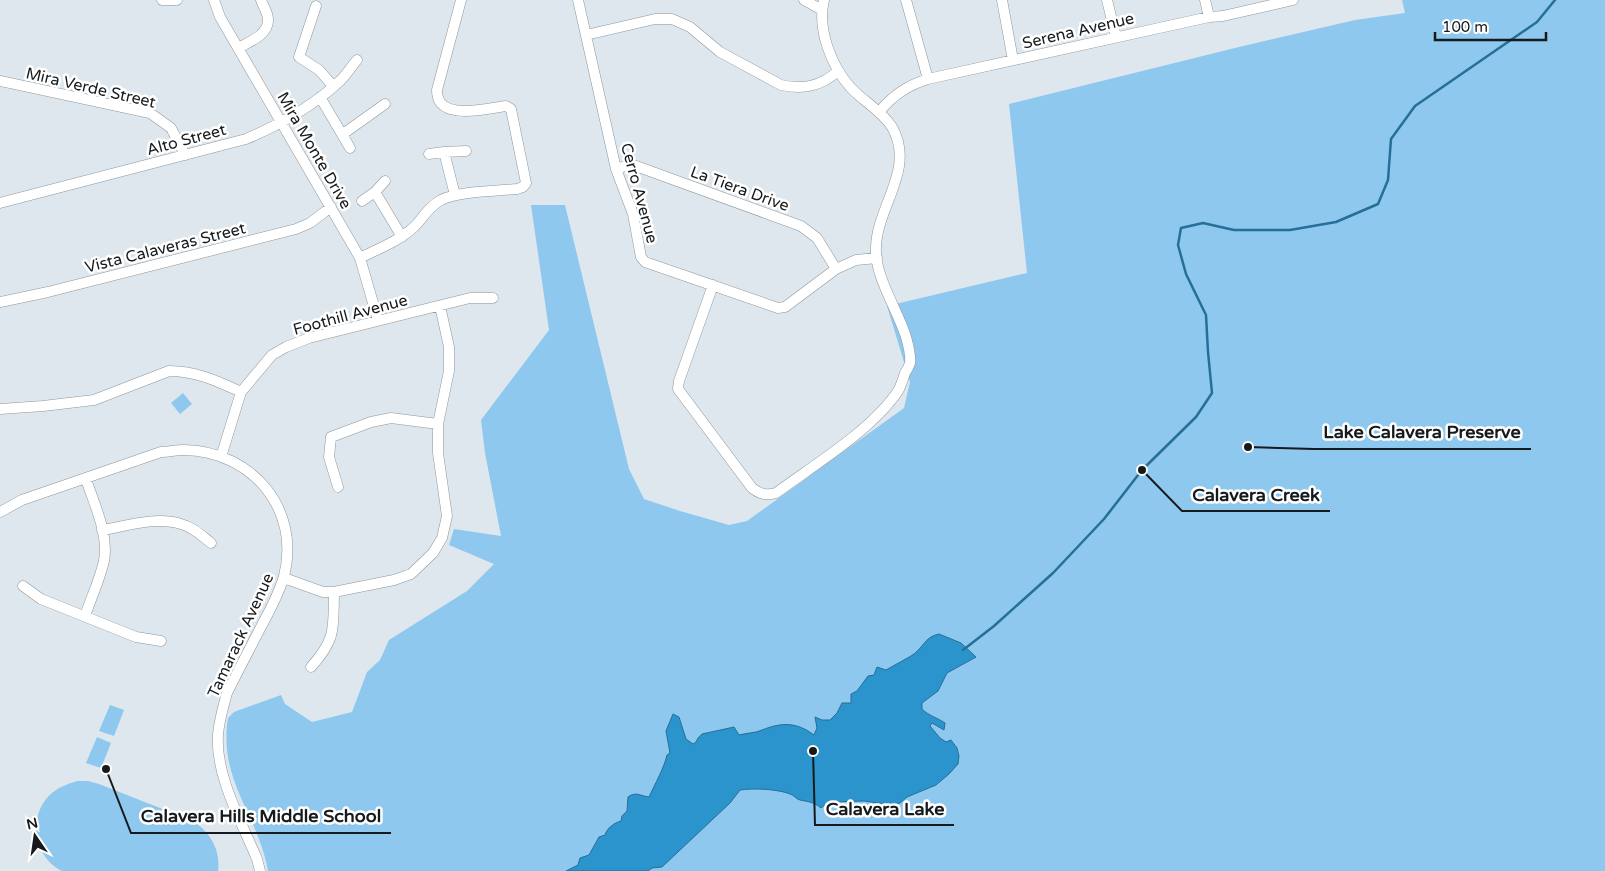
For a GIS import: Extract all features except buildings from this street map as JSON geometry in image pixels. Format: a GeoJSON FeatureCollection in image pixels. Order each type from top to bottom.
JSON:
{"type":"FeatureCollection","features":[{"type":"Feature","properties":{"kind":"street"},"geometry":{"type":"LineString","coordinates":[[162,0],[177,0]]}},
{"type":"Feature","properties":{"kind":"street","name":"Mira Monte Drive"},"geometry":{"type":"LineString","coordinates":[[214,0],[220,17],[360,258],[378,320]]}},
{"type":"Feature","properties":{"kind":"street"},"geometry":{"type":"LineString","coordinates":[[238,48],[259,37],[267,27],[268,19],[261,0]]}},
{"type":"Feature","properties":{"kind":"street"},"geometry":{"type":"LineString","coordinates":[[360,258],[402,237],[415,226],[432,205],[442,199],[517,189],[523,187],[526,183],[511,109],[508,107],[464,112],[444,107],[439,102],[437,90],[460,0]]}},
{"type":"Feature","properties":{"kind":"street","name":"Cerro Avenue"},"geometry":{"type":"LineString","coordinates":[[578,0],[616,168],[633,214],[641,257],[645,262],[778,308],[785,307],[836,269],[856,260],[877,258]]}},
{"type":"Feature","properties":{"kind":"street"},"geometry":{"type":"LineString","coordinates":[[713,285],[679,381],[678,389],[752,488],[759,493],[769,495],[776,493],[868,426],[898,390],[910,362],[906,337],[882,278],[876,248],[879,229],[898,175],[900,160],[897,138],[892,127],[880,111],[852,88],[838,71],[826,42],[822,20],[823,5],[804,0]]}},
{"type":"Feature","properties":{"kind":"street"},"geometry":{"type":"LineString","coordinates":[[906,0],[928,79]]}},
{"type":"Feature","properties":{"kind":"street"},"geometry":{"type":"LineString","coordinates":[[1002,0],[1014,60]]}},
{"type":"Feature","properties":{"kind":"street"},"geometry":{"type":"LineString","coordinates":[[1107,0],[1116,36]]}},
{"type":"Feature","properties":{"kind":"street"},"geometry":{"type":"LineString","coordinates":[[1205,0],[1208,17]]}},
{"type":"Feature","properties":{"kind":"street","name":"Serena Avenue"},"geometry":{"type":"LineString","coordinates":[[880,111],[889,100],[903,89],[928,79],[1116,36],[1208,17],[1223,16],[1293,0]]}},
{"type":"Feature","properties":{"kind":"street"},"geometry":{"type":"LineString","coordinates":[[316,6],[299,56],[319,70],[333,86]]}},
{"type":"Feature","properties":{"kind":"street"},"geometry":{"type":"LineString","coordinates":[[586,35],[655,19],[672,19],[690,27],[720,52],[781,85],[791,88],[807,88],[828,80],[838,71]]}},
{"type":"Feature","properties":{"kind":"street","name":"Alto Street"},"geometry":{"type":"LineString","coordinates":[[0,203],[246,139],[266,131],[320,97],[341,80],[356,60]]}},
{"type":"Feature","properties":{"kind":"street","name":"Mira Verde Street"},"geometry":{"type":"LineString","coordinates":[[0,81],[150,113],[171,128],[185,155]]}},
{"type":"Feature","properties":{"kind":"street"},"geometry":{"type":"LineString","coordinates":[[320,97],[350,148]]}},
{"type":"Feature","properties":{"kind":"street"},"geometry":{"type":"LineString","coordinates":[[343,134],[385,104]]}},
{"type":"Feature","properties":{"kind":"street"},"geometry":{"type":"LineString","coordinates":[[429,154],[466,151]]}},
{"type":"Feature","properties":{"kind":"street"},"geometry":{"type":"LineString","coordinates":[[444,152],[455,196]]}},
{"type":"Feature","properties":{"kind":"street","name":"La Tiera Drive"},"geometry":{"type":"LineString","coordinates":[[616,168],[636,166],[801,226],[817,238],[836,269]]}},
{"type":"Feature","properties":{"kind":"street"},"geometry":{"type":"LineString","coordinates":[[362,201],[375,192],[385,181]]}},
{"type":"Feature","properties":{"kind":"street"},"geometry":{"type":"LineString","coordinates":[[375,192],[402,237]]}},
{"type":"Feature","properties":{"kind":"street","name":"Vista Calaveras Street"},"geometry":{"type":"LineString","coordinates":[[0,302],[48,292],[296,229],[310,223],[331,207]]}},
{"type":"Feature","properties":{"kind":"street","name":"Foothill Avenue"},"geometry":{"type":"LineString","coordinates":[[220,457],[240,392],[272,355],[308,338],[470,298],[493,298]]}},
{"type":"Feature","properties":{"kind":"street"},"geometry":{"type":"LineString","coordinates":[[284,578],[323,592],[334,592],[394,580],[412,574],[433,554],[442,538],[447,516],[438,453],[438,424],[450,371],[449,347],[440,306]]}},
{"type":"Feature","properties":{"kind":"street"},"geometry":{"type":"LineString","coordinates":[[0,409],[94,400],[169,371],[182,371],[207,376],[240,392]]}},
{"type":"Feature","properties":{"kind":"street"},"geometry":{"type":"LineString","coordinates":[[338,487],[329,457],[331,437],[371,422],[391,418],[438,424]]}},
{"type":"Feature","properties":{"kind":"street","name":"Tamarack Avenue"},"geometry":{"type":"LineString","coordinates":[[0,512],[22,500],[161,452],[184,450],[220,457],[241,465],[259,479],[268,491],[279,509],[286,529],[288,557],[284,578],[277,596],[227,693],[222,708],[218,736],[222,776],[260,871]]}},
{"type":"Feature","properties":{"kind":"street"},"geometry":{"type":"LineString","coordinates":[[85,616],[104,560],[102,530],[86,479]]}},
{"type":"Feature","properties":{"kind":"street"},"geometry":{"type":"LineString","coordinates":[[102,530],[156,521],[181,524],[198,532],[212,543]]}},
{"type":"Feature","properties":{"kind":"street"},"geometry":{"type":"LineString","coordinates":[[23,586],[41,599],[136,637],[161,641]]}},
{"type":"Feature","properties":{"kind":"street"},"geometry":{"type":"LineString","coordinates":[[312,667],[327,648],[333,634],[334,592]]}},
{"type":"Feature","properties":{"kind":"shaded area"},"geometry":{"type":"Polygon","coordinates":[[[1402,0],[1605,0],[1605,871],[268,871],[263,851],[234,779],[229,760],[226,740],[228,718],[234,712],[281,695],[285,704],[312,722],[352,712],[367,672],[380,660],[389,640],[467,591],[494,564],[449,545],[454,529],[501,536],[485,453],[481,420],[549,330],[531,205],[565,205],[629,469],[644,499],[729,525],[747,521],[904,408],[910,382],[887,306],[1027,273],[1009,104],[1355,20],[1405,13],[1402,0]]]}},
{"type":"Feature","properties":{"kind":"shaded area"},"geometry":{"type":"Polygon","coordinates":[[[183,393],[192,404],[180,414],[171,403],[183,393]]]}},
{"type":"Feature","properties":{"kind":"shaded area"},"geometry":{"type":"Polygon","coordinates":[[[939,634],[961,643],[976,657],[947,673],[938,691],[922,703],[922,709],[945,723],[944,730],[932,723],[930,726],[946,742],[951,740],[957,748],[959,756],[958,764],[936,785],[892,805],[864,801],[829,802],[821,808],[814,803],[799,799],[785,792],[765,789],[740,790],[730,803],[662,867],[652,868],[648,871],[566,871],[578,865],[580,858],[589,855],[599,837],[605,835],[611,826],[621,821],[622,816],[627,811],[628,797],[636,794],[649,797],[662,771],[667,755],[670,753],[666,731],[673,714],[679,717],[686,739],[693,744],[702,734],[734,727],[739,735],[757,732],[769,727],[789,725],[802,728],[814,735],[817,728],[815,717],[822,720],[830,720],[837,713],[842,703],[851,703],[851,694],[857,691],[868,676],[874,675],[877,667],[886,670],[911,656],[927,640],[939,634]]]}},
{"type":"Feature","properties":{"kind":"shaded area"},"geometry":{"type":"Polygon","coordinates":[[[110,705],[124,710],[114,736],[99,731],[110,705]]]}},
{"type":"Feature","properties":{"kind":"shaded area"},"geometry":{"type":"Polygon","coordinates":[[[97,737],[111,743],[101,768],[86,763],[97,737]]]}},
{"type":"Feature","properties":{"kind":"shaded area"},"geometry":{"type":"Polygon","coordinates":[[[77,781],[99,784],[193,821],[199,825],[213,842],[218,856],[218,871],[62,871],[45,856],[37,835],[37,823],[39,812],[44,802],[52,793],[61,787],[77,781]]]}},
{"type":"Feature","properties":{"kind":"waterway"},"geometry":{"type":"LineString","coordinates":[[963,650],[994,626],[1053,573],[1104,519],[1142,470],[1196,417],[1212,393],[1206,315],[1186,274],[1178,245],[1181,228],[1203,223],[1234,230],[1290,230],[1336,222],[1378,204],[1388,180],[1391,139],[1415,106],[1537,22],[1555,0]]}},
{"type":"Feature","properties":{"kind":"place","name":"Lake Calavera Preserve"},"geometry":{"type":"Point","coordinates":[1248,447]}},
{"type":"Feature","properties":{"kind":"place","name":"Calavera Creek"},"geometry":{"type":"Point","coordinates":[1142,470]}},
{"type":"Feature","properties":{"kind":"place","name":"Calavera Lake"},"geometry":{"type":"Point","coordinates":[813,751]}},
{"type":"Feature","properties":{"kind":"place","name":"Calavera Hills Middle School"},"geometry":{"type":"Point","coordinates":[106,769]}}]}
